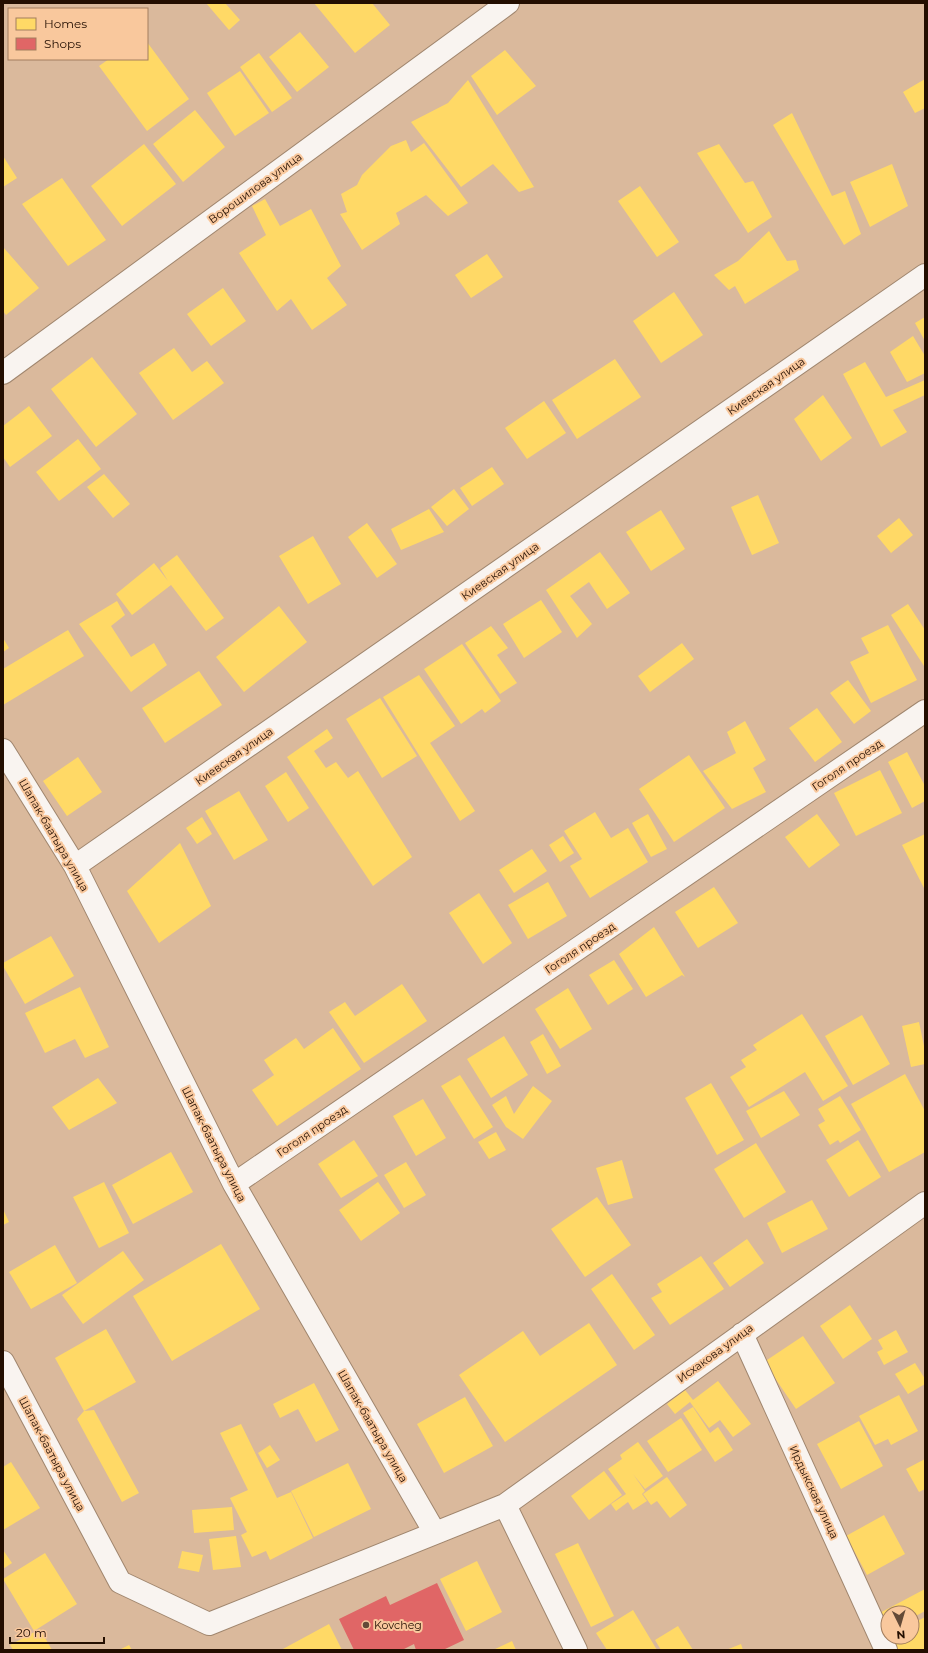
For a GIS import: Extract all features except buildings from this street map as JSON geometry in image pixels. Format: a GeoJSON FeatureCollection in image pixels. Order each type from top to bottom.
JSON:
{"type":"FeatureCollection","features":[{"type":"Feature","properties":{"kind":"street","name":"Ворошилова улица"},"geometry":{"type":"LineString","coordinates":[[3,374],[508,3]]}},
{"type":"Feature","properties":{"kind":"street","name":"Киевская улица"},"geometry":{"type":"LineString","coordinates":[[75,866],[925,275]]}},
{"type":"Feature","properties":{"kind":"street","name":"Гоголя проезд"},"geometry":{"type":"LineString","coordinates":[[234,1184],[925,711]]}},
{"type":"Feature","properties":{"kind":"street","name":"Шапак-баатыра улица"},"geometry":{"type":"LineString","coordinates":[[3,750],[75,866],[234,1184],[435,1533]]}},
{"type":"Feature","properties":{"kind":"street","name":"Исхакова улица"},"geometry":{"type":"LineString","coordinates":[[505,1505],[925,1203]]}},
{"type":"Feature","properties":{"kind":"street","name":"Ирдыкская улица"},"geometry":{"type":"LineString","coordinates":[[742,1334],[886,1650]]}},
{"type":"Feature","properties":{"kind":"street","name":"Шапак-баатыра улица"},"geometry":{"type":"LineString","coordinates":[[3,1362],[120,1582],[209,1624],[505,1505]]}},
{"type":"Feature","properties":{"kind":"street"},"geometry":{"type":"LineString","coordinates":[[505,1505],[576,1650]]}},
{"type":"Feature","properties":{"kind":"place","name":"Kovcheg"},"geometry":{"type":"Point","coordinates":[366,1625]}}]}
